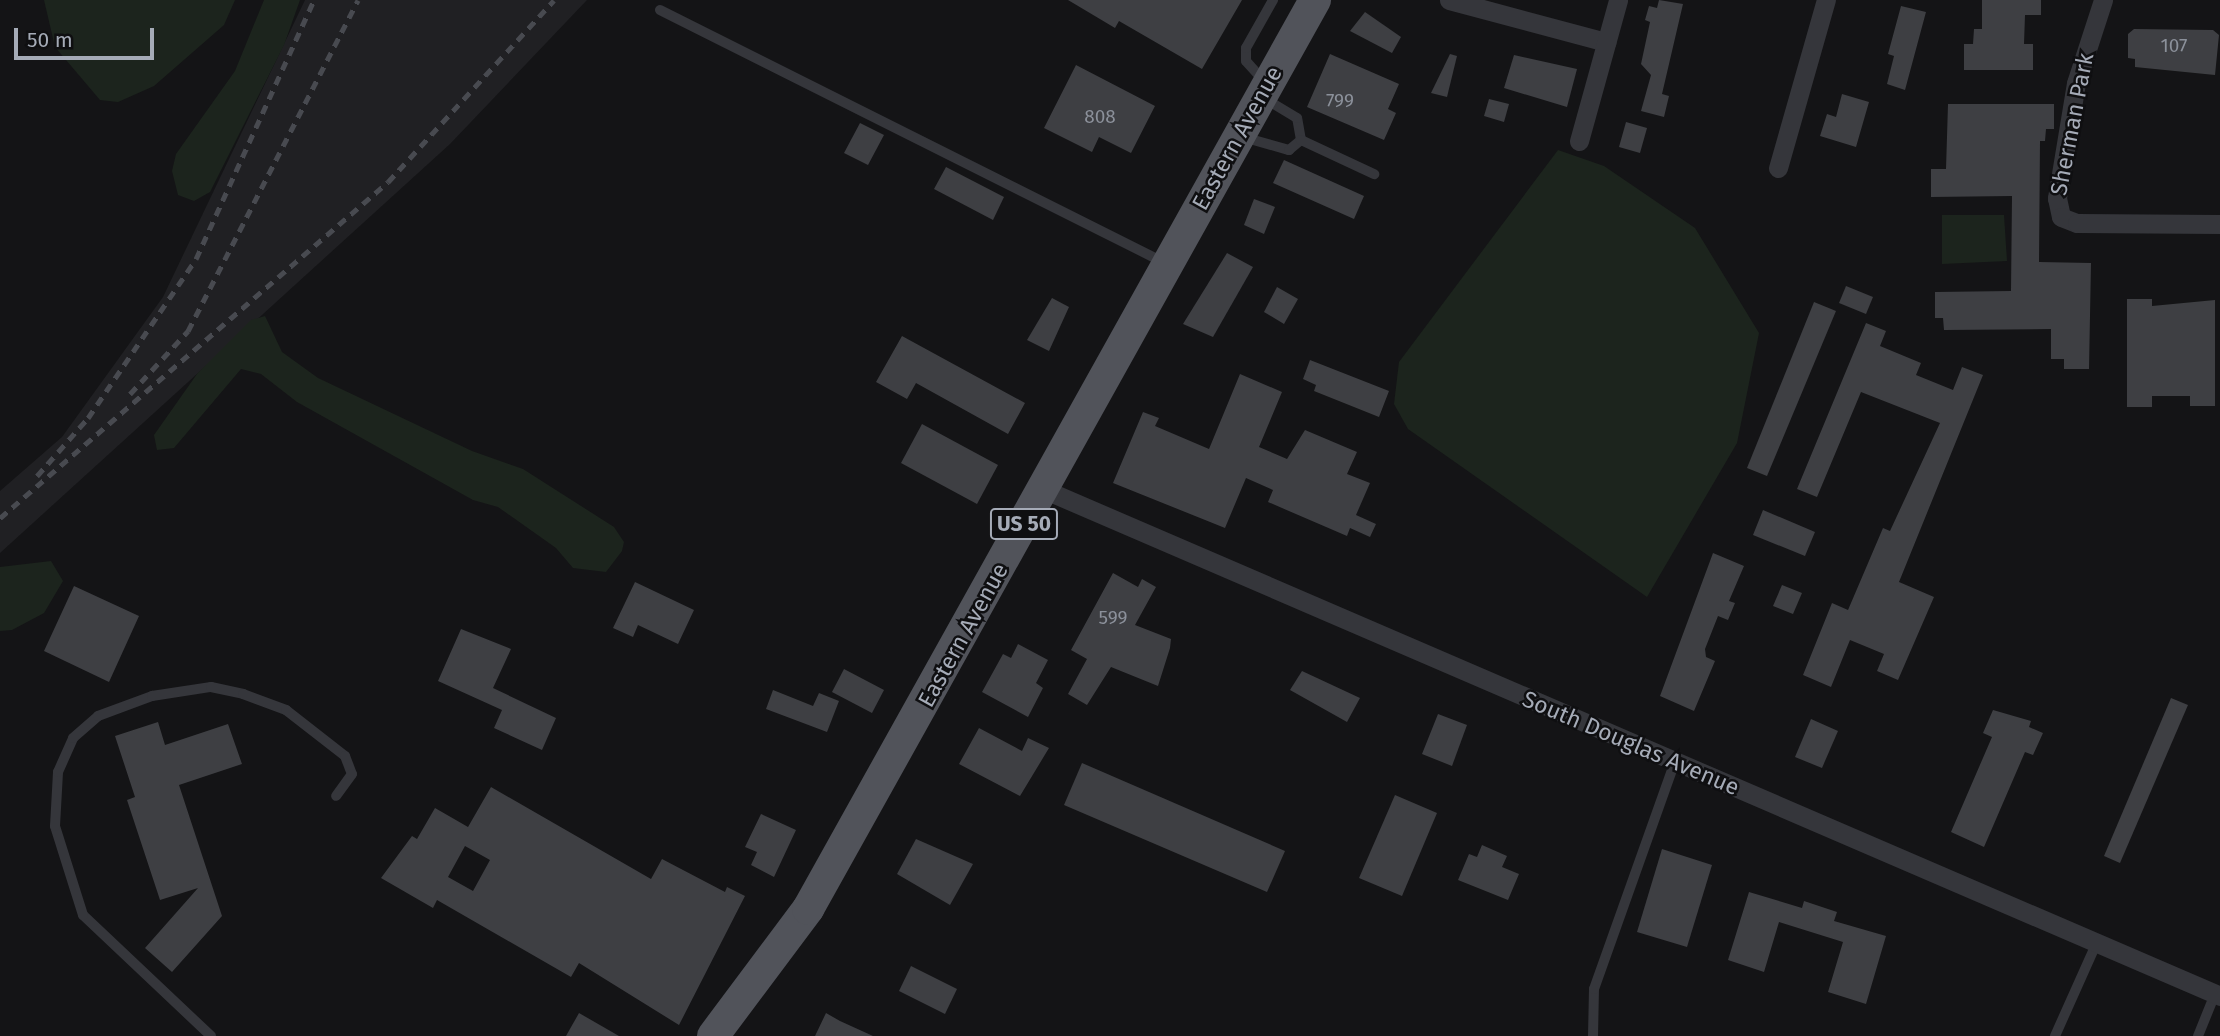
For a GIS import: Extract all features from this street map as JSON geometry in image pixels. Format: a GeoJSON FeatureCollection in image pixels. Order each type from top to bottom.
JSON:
{"type":"FeatureCollection","features":[{"type":"Feature","properties":{"kind":"main road","name":"Eastern Avenue"},"geometry":{"type":"LineString","coordinates":[[713,1036],[808,909],[1315,0]]}},
{"type":"Feature","properties":{"kind":"street"},"geometry":{"type":"LineString","coordinates":[[1449,0],[1606,42]]}},
{"type":"Feature","properties":{"kind":"street"},"geometry":{"type":"LineString","coordinates":[[1579,141],[1618,0]]}},
{"type":"Feature","properties":{"kind":"street"},"geometry":{"type":"LineString","coordinates":[[1779,168],[1826,0]]}},
{"type":"Feature","properties":{"kind":"street","name":"Sherman Park"},"geometry":{"type":"LineString","coordinates":[[2103,0],[2076,83],[2057,198],[2062,217],[2077,223],[2220,224]]}},
{"type":"Feature","properties":{"kind":"street","name":"South Douglas Avenue"},"geometry":{"type":"LineString","coordinates":[[1043,489],[2218,995]]}},
{"type":"Feature","properties":{"kind":"lane"},"geometry":{"type":"LineString","coordinates":[[1273,0],[1246,48],[1246,61],[1264,91],[1297,118],[1301,140]]}},
{"type":"Feature","properties":{"kind":"lane"},"geometry":{"type":"LineString","coordinates":[[660,10],[1167,264]]}},
{"type":"Feature","properties":{"kind":"lane"},"geometry":{"type":"LineString","coordinates":[[1238,136],[1289,150],[1301,140]]}},
{"type":"Feature","properties":{"kind":"lane"},"geometry":{"type":"LineString","coordinates":[[1301,140],[1374,174]]}},
{"type":"Feature","properties":{"kind":"lane"},"geometry":{"type":"LineString","coordinates":[[211,1036],[82,915],[55,826],[58,772],[73,738],[98,716],[152,696],[211,687],[243,694],[286,710],[345,755],[352,774],[336,796]]}},
{"type":"Feature","properties":{"kind":"lane"},"geometry":{"type":"LineString","coordinates":[[1593,1036],[1594,989],[1675,761]]}},
{"type":"Feature","properties":{"kind":"lane"},"geometry":{"type":"LineString","coordinates":[[2054,1036],[2097,941]]}},
{"type":"Feature","properties":{"kind":"lane"},"geometry":{"type":"LineString","coordinates":[[2198,1036],[2218,995]]}},
{"type":"Feature","properties":{"kind":"shaded area"},"geometry":{"type":"Polygon","coordinates":[[[44,0],[235,0],[224,25],[154,86],[118,102],[100,100],[55,47],[44,0]]]}},
{"type":"Feature","properties":{"kind":"shaded area"},"geometry":{"type":"Polygon","coordinates":[[[264,0],[300,0],[284,45],[210,192],[194,201],[178,195],[172,171],[176,154],[235,71],[264,0]]]}},
{"type":"Feature","properties":{"kind":"shaded area"},"geometry":{"type":"Polygon","coordinates":[[[305,0],[587,0],[450,144],[0,553],[0,491],[62,437],[163,297],[305,0]]]}},
{"type":"Feature","properties":{"kind":"shaded area"},"geometry":{"type":"Polygon","coordinates":[[[1558,150],[1604,166],[1695,228],[1759,333],[1737,443],[1647,597],[1408,429],[1394,404],[1399,362],[1558,150]]]}},
{"type":"Feature","properties":{"kind":"shaded area"},"geometry":{"type":"Polygon","coordinates":[[[1942,215],[2004,215],[2007,261],[1942,264],[1942,215]]]}},
{"type":"Feature","properties":{"kind":"shaded area"},"geometry":{"type":"Polygon","coordinates":[[[265,316],[282,352],[318,378],[472,451],[523,469],[614,527],[624,542],[622,551],[606,572],[573,568],[556,548],[498,507],[473,500],[297,402],[261,374],[241,369],[174,448],[157,450],[154,435],[197,374],[251,320],[265,316]]]}},
{"type":"Feature","properties":{"kind":"shaded area"},"geometry":{"type":"Polygon","coordinates":[[[51,561],[63,581],[44,613],[12,630],[0,631],[0,567],[51,561]]]}},
{"type":"Feature","properties":{"kind":"building"},"geometry":{"type":"Polygon","coordinates":[[[1068,0],[1242,0],[1202,69],[1119,21],[1115,28],[1068,0]]]}},
{"type":"Feature","properties":{"kind":"building"},"geometry":{"type":"Polygon","coordinates":[[[1659,0],[1683,4],[1662,94],[1669,96],[1664,117],[1641,111],[1651,75],[1641,64],[1650,22],[1645,20],[1649,6],[1657,8],[1659,0]]]}},
{"type":"Feature","properties":{"kind":"building"},"geometry":{"type":"Polygon","coordinates":[[[1982,0],[2041,0],[2041,15],[2025,15],[2024,44],[2033,44],[2033,70],[1964,70],[1964,44],[1973,44],[1974,29],[1982,29],[1982,0]]]}},
{"type":"Feature","properties":{"kind":"building"},"geometry":{"type":"Polygon","coordinates":[[[1901,6],[1926,12],[1905,90],[1887,84],[1894,56],[1888,54],[1901,6]]]}},
{"type":"Feature","properties":{"kind":"building"},"geometry":{"type":"Polygon","coordinates":[[[1365,12],[1401,37],[1392,53],[1350,31],[1365,12]]]}},
{"type":"Feature","properties":{"kind":"building"},"geometry":{"type":"Polygon","coordinates":[[[2134,29],[2213,30],[2219,35],[2215,75],[2135,67],[2135,59],[2128,58],[2128,34],[2134,29]]]}},
{"type":"Feature","properties":{"kind":"building"},"geometry":{"type":"Polygon","coordinates":[[[1330,54],[1399,84],[1388,109],[1396,113],[1384,140],[1307,107],[1330,54]]]}},
{"type":"Feature","properties":{"kind":"building"},"geometry":{"type":"Polygon","coordinates":[[[1450,54],[1457,56],[1447,97],[1431,93],[1450,54]]]}},
{"type":"Feature","properties":{"kind":"building"},"geometry":{"type":"Polygon","coordinates":[[[1514,55],[1577,69],[1567,107],[1504,88],[1514,55]]]}},
{"type":"Feature","properties":{"kind":"building"},"geometry":{"type":"Polygon","coordinates":[[[1076,65],[1155,106],[1131,153],[1099,137],[1092,152],[1044,128],[1076,65]]]}},
{"type":"Feature","properties":{"kind":"building"},"geometry":{"type":"Polygon","coordinates":[[[1842,94],[1869,102],[1856,147],[1820,136],[1827,114],[1836,117],[1842,94]]]}},
{"type":"Feature","properties":{"kind":"building"},"geometry":{"type":"Polygon","coordinates":[[[1489,99],[1509,104],[1504,122],[1484,116],[1489,99]]]}},
{"type":"Feature","properties":{"kind":"building"},"geometry":{"type":"Polygon","coordinates":[[[1948,104],[2054,104],[2054,129],[2046,129],[2045,141],[2040,141],[2039,262],[2091,263],[2089,369],[2064,369],[2064,359],[2051,359],[2051,329],[1944,330],[1943,318],[1935,318],[1935,292],[2011,291],[2012,196],[1931,197],[1931,169],[1946,169],[1948,104]]]}},
{"type":"Feature","properties":{"kind":"building"},"geometry":{"type":"Polygon","coordinates":[[[1626,122],[1647,128],[1640,153],[1619,147],[1626,122]]]}},
{"type":"Feature","properties":{"kind":"building"},"geometry":{"type":"Polygon","coordinates":[[[860,123],[884,135],[868,165],[844,153],[860,123]]]}},
{"type":"Feature","properties":{"kind":"building"},"geometry":{"type":"Polygon","coordinates":[[[1284,160],[1364,196],[1354,219],[1273,183],[1284,160]]]}},
{"type":"Feature","properties":{"kind":"building"},"geometry":{"type":"Polygon","coordinates":[[[946,167],[1004,197],[993,220],[934,189],[946,167]]]}},
{"type":"Feature","properties":{"kind":"building"},"geometry":{"type":"Polygon","coordinates":[[[1254,199],[1275,207],[1264,234],[1244,225],[1254,199]]]}},
{"type":"Feature","properties":{"kind":"building"},"geometry":{"type":"Polygon","coordinates":[[[1227,253],[1253,267],[1213,337],[1183,324],[1227,253]]]}},
{"type":"Feature","properties":{"kind":"building"},"geometry":{"type":"Polygon","coordinates":[[[1846,286],[1873,297],[1866,314],[1839,303],[1846,286]]]}},
{"type":"Feature","properties":{"kind":"building"},"geometry":{"type":"Polygon","coordinates":[[[1277,287],[1298,299],[1284,324],[1264,312],[1277,287]]]}},
{"type":"Feature","properties":{"kind":"building"},"geometry":{"type":"Polygon","coordinates":[[[1052,298],[1069,307],[1049,351],[1027,340],[1052,298]]]}},
{"type":"Feature","properties":{"kind":"building"},"geometry":{"type":"Polygon","coordinates":[[[2127,299],[2152,299],[2152,306],[2215,300],[2215,406],[2190,406],[2190,396],[2152,396],[2152,407],[2127,407],[2127,299]]]}},
{"type":"Feature","properties":{"kind":"building"},"geometry":{"type":"Polygon","coordinates":[[[1814,302],[1836,311],[1767,476],[1747,468],[1814,302]]]}},
{"type":"Feature","properties":{"kind":"building"},"geometry":{"type":"Polygon","coordinates":[[[1866,323],[1886,331],[1880,346],[1921,363],[1916,375],[1953,390],[1962,367],[1983,375],[1899,582],[1934,597],[1898,680],[1877,671],[1884,654],[1850,640],[1831,687],[1803,675],[1832,603],[1848,610],[1883,528],[1890,531],[1940,423],[1861,392],[1817,497],[1797,489],[1866,323]]]}},
{"type":"Feature","properties":{"kind":"building"},"geometry":{"type":"Polygon","coordinates":[[[902,336],[1025,403],[1008,434],[916,383],[907,399],[876,382],[902,336]]]}},
{"type":"Feature","properties":{"kind":"building"},"geometry":{"type":"Polygon","coordinates":[[[1310,360],[1389,391],[1379,417],[1314,391],[1316,385],[1303,379],[1310,360]]]}},
{"type":"Feature","properties":{"kind":"building"},"geometry":{"type":"Polygon","coordinates":[[[1240,374],[1282,392],[1259,447],[1287,459],[1305,430],[1357,452],[1347,474],[1370,483],[1356,515],[1376,524],[1370,537],[1350,528],[1347,536],[1268,502],[1273,490],[1246,478],[1225,528],[1113,483],[1143,412],[1159,418],[1155,426],[1209,449],[1240,374]]]}},
{"type":"Feature","properties":{"kind":"building"},"geometry":{"type":"Polygon","coordinates":[[[922,424],[998,465],[977,504],[901,463],[922,424]]]}},
{"type":"Feature","properties":{"kind":"building"},"geometry":{"type":"Polygon","coordinates":[[[1763,510],[1815,532],[1805,556],[1753,535],[1763,510]]]}},
{"type":"Feature","properties":{"kind":"building"},"geometry":{"type":"Polygon","coordinates":[[[1713,553],[1744,566],[1729,601],[1735,603],[1728,620],[1718,616],[1705,649],[1706,657],[1715,661],[1694,711],[1660,696],[1713,553]]]}},
{"type":"Feature","properties":{"kind":"building"},"geometry":{"type":"Polygon","coordinates":[[[1113,573],[1138,587],[1142,579],[1156,587],[1135,625],[1171,639],[1170,648],[1158,686],[1111,667],[1087,705],[1068,694],[1087,659],[1071,650],[1113,573]]]}},
{"type":"Feature","properties":{"kind":"building"},"geometry":{"type":"Polygon","coordinates":[[[635,582],[694,610],[678,644],[638,625],[633,637],[613,628],[635,582]]]}},
{"type":"Feature","properties":{"kind":"building"},"geometry":{"type":"Polygon","coordinates":[[[1782,585],[1802,593],[1793,614],[1773,606],[1782,585]]]}},
{"type":"Feature","properties":{"kind":"building"},"geometry":{"type":"Polygon","coordinates":[[[74,586],[139,616],[109,682],[44,651],[74,586]]]}},
{"type":"Feature","properties":{"kind":"building"},"geometry":{"type":"Polygon","coordinates":[[[461,629],[511,649],[493,688],[556,718],[542,750],[494,728],[502,710],[438,681],[461,629]]]}},
{"type":"Feature","properties":{"kind":"building"},"geometry":{"type":"Polygon","coordinates":[[[1018,644],[1048,660],[1036,683],[1043,688],[1028,717],[982,692],[1003,654],[1011,658],[1018,644]]]}},
{"type":"Feature","properties":{"kind":"building"},"geometry":{"type":"Polygon","coordinates":[[[844,669],[884,690],[872,713],[832,692],[844,669]]]}},
{"type":"Feature","properties":{"kind":"building"},"geometry":{"type":"Polygon","coordinates":[[[1302,671],[1360,698],[1347,722],[1290,690],[1302,671]]]}},
{"type":"Feature","properties":{"kind":"building"},"geometry":{"type":"Polygon","coordinates":[[[773,690],[813,706],[819,693],[839,701],[827,732],[766,709],[773,690]]]}},
{"type":"Feature","properties":{"kind":"building"},"geometry":{"type":"Polygon","coordinates":[[[2171,698],[2188,705],[2120,863],[2104,856],[2171,698]]]}},
{"type":"Feature","properties":{"kind":"building"},"geometry":{"type":"Polygon","coordinates":[[[1993,710],[2031,721],[2029,727],[2043,733],[2033,755],[2025,752],[1984,847],[1951,832],[1992,737],[1983,733],[1993,710]]]}},
{"type":"Feature","properties":{"kind":"building"},"geometry":{"type":"Polygon","coordinates":[[[1438,714],[1467,725],[1452,766],[1422,754],[1438,714]]]}},
{"type":"Feature","properties":{"kind":"building"},"geometry":{"type":"Polygon","coordinates":[[[1811,719],[1838,731],[1822,768],[1795,757],[1811,719]]]}},
{"type":"Feature","properties":{"kind":"building"},"geometry":{"type":"Polygon","coordinates":[[[158,722],[165,745],[228,724],[242,764],[179,785],[222,916],[172,972],[145,948],[198,888],[160,900],[127,800],[135,797],[115,736],[158,722]]]}},
{"type":"Feature","properties":{"kind":"building"},"geometry":{"type":"Polygon","coordinates":[[[979,728],[1022,751],[1028,738],[1049,748],[1020,796],[959,764],[979,728]]]}},
{"type":"Feature","properties":{"kind":"building"},"geometry":{"type":"Polygon","coordinates":[[[1082,763],[1285,851],[1267,892],[1064,805],[1082,763]]]}},
{"type":"Feature","properties":{"kind":"building"},"geometry":{"type":"Polygon","coordinates":[[[491,787],[651,879],[662,859],[725,892],[727,887],[745,896],[679,1025],[579,963],[571,977],[437,900],[433,908],[381,878],[412,836],[417,839],[435,808],[468,827],[491,787]],[[465,846],[448,877],[473,891],[490,860],[465,846]]]}},
{"type":"Feature","properties":{"kind":"building"},"geometry":{"type":"Polygon","coordinates":[[[1395,795],[1437,813],[1402,896],[1359,878],[1395,795]]]}},
{"type":"Feature","properties":{"kind":"building"},"geometry":{"type":"Polygon","coordinates":[[[761,814],[796,830],[774,877],[751,865],[757,852],[745,847],[761,814]]]}},
{"type":"Feature","properties":{"kind":"building"},"geometry":{"type":"Polygon","coordinates":[[[916,839],[973,864],[950,905],[897,874],[916,839]]]}},
{"type":"Feature","properties":{"kind":"building"},"geometry":{"type":"Polygon","coordinates":[[[1482,845],[1507,856],[1502,867],[1519,874],[1508,900],[1458,880],[1469,854],[1477,857],[1482,845]]]}},
{"type":"Feature","properties":{"kind":"building"},"geometry":{"type":"Polygon","coordinates":[[[1662,849],[1712,865],[1687,947],[1637,932],[1662,849]]]}},
{"type":"Feature","properties":{"kind":"building"},"geometry":{"type":"Polygon","coordinates":[[[1749,892],[1802,908],[1804,901],[1837,912],[1834,921],[1886,936],[1866,1004],[1828,992],[1843,942],[1779,922],[1764,972],[1728,960],[1749,892]]]}},
{"type":"Feature","properties":{"kind":"building"},"geometry":{"type":"Polygon","coordinates":[[[911,966],[957,989],[945,1014],[899,991],[911,966]]]}},
{"type":"Feature","properties":{"kind":"building"},"geometry":{"type":"Polygon","coordinates":[[[579,1013],[619,1036],[566,1036],[579,1013]]]}},
{"type":"Feature","properties":{"kind":"building"},"geometry":{"type":"Polygon","coordinates":[[[826,1013],[840,1021],[873,1036],[815,1036],[826,1013]]]}},
{"type":"Feature","properties":{"kind":"railway"},"geometry":{"type":"LineString","coordinates":[[37,476],[88,418],[196,259],[314,0]]}},
{"type":"Feature","properties":{"kind":"railway"},"geometry":{"type":"LineString","coordinates":[[130,394],[188,331],[358,0]]}},
{"type":"Feature","properties":{"kind":"railway"},"geometry":{"type":"LineString","coordinates":[[0,518],[388,182],[554,0]]}}]}
